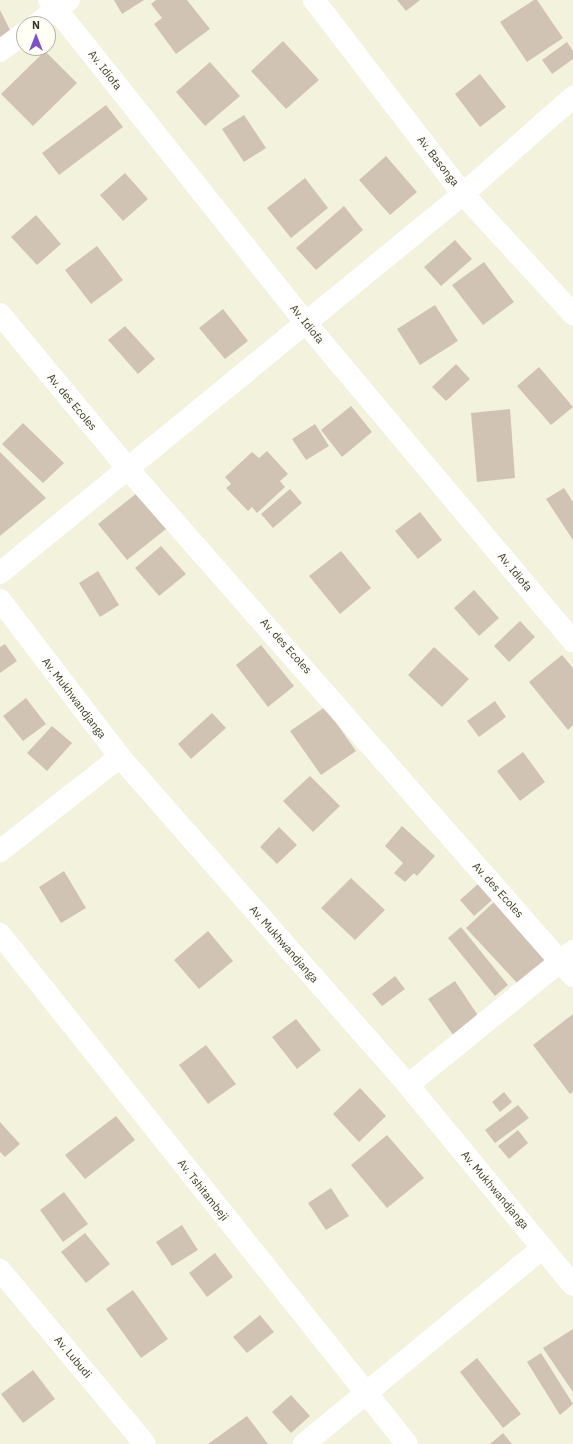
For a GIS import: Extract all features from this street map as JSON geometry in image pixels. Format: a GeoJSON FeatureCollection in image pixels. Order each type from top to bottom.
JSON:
{"type":"FeatureCollection","features":[{"type":"Feature","properties":{"kind":"street","name":"Av. Basonga"},"geometry":{"type":"LineString","coordinates":[[314,0],[463,194],[573,314]]}},
{"type":"Feature","properties":{"kind":"street"},"geometry":{"type":"LineString","coordinates":[[44,16],[58,3]]}},
{"type":"Feature","properties":{"kind":"street","name":"Av. Idiofa"},"geometry":{"type":"LineString","coordinates":[[58,3],[305,322],[573,641]]}},
{"type":"Feature","properties":{"kind":"street"},"geometry":{"type":"LineString","coordinates":[[0,51],[16,39]]}},
{"type":"Feature","properties":{"kind":"street"},"geometry":{"type":"LineString","coordinates":[[0,573],[463,194],[573,97]]}},
{"type":"Feature","properties":{"kind":"street","name":"Av. des Ecoles"},"geometry":{"type":"LineString","coordinates":[[0,314],[128,469],[569,963]]}},
{"type":"Feature","properties":{"kind":"street","name":"Av. Mukhwandjanga"},"geometry":{"type":"LineString","coordinates":[[0,600],[120,757],[408,1085],[573,1285]]}},
{"type":"Feature","properties":{"kind":"street"},"geometry":{"type":"LineString","coordinates":[[0,851],[120,757]]}},
{"type":"Feature","properties":{"kind":"street","name":"Av. Tshitambeji"},"geometry":{"type":"LineString","coordinates":[[0,934],[407,1444]]}},
{"type":"Feature","properties":{"kind":"street"},"geometry":{"type":"LineString","coordinates":[[408,1085],[569,963]]}},
{"type":"Feature","properties":{"kind":"street"},"geometry":{"type":"LineString","coordinates":[[304,1444],[364,1392],[543,1248]]}},
{"type":"Feature","properties":{"kind":"street","name":"Av. Lubudi"},"geometry":{"type":"LineString","coordinates":[[0,1270],[145,1444]]}},
{"type":"Feature","properties":{"kind":"building"},"geometry":{"type":"Polygon","coordinates":[[[114,0],[144,0],[122,14],[114,0]]]}},
{"type":"Feature","properties":{"kind":"building"},"geometry":{"type":"Polygon","coordinates":[[[156,0],[187,0],[210,29],[176,54],[154,24],[162,18],[151,4],[156,0]]]}},
{"type":"Feature","properties":{"kind":"building"},"geometry":{"type":"Polygon","coordinates":[[[397,0],[420,0],[406,11],[397,0]]]}},
{"type":"Feature","properties":{"kind":"building"},"geometry":{"type":"Polygon","coordinates":[[[534,0],[537,0],[563,38],[527,62],[500,22],[534,0]]]}},
{"type":"Feature","properties":{"kind":"building"},"geometry":{"type":"Polygon","coordinates":[[[0,10],[12,34],[0,40],[0,10]]]}},
{"type":"Feature","properties":{"kind":"building"},"geometry":{"type":"Polygon","coordinates":[[[283,41],[319,80],[286,109],[251,71],[283,41]]]}},
{"type":"Feature","properties":{"kind":"building"},"geometry":{"type":"Polygon","coordinates":[[[567,42],[573,51],[573,59],[552,74],[542,60],[567,42]]]}},
{"type":"Feature","properties":{"kind":"building"},"geometry":{"type":"Polygon","coordinates":[[[40,56],[50,56],[77,83],[33,126],[1,94],[40,56]]]}},
{"type":"Feature","properties":{"kind":"building"},"geometry":{"type":"Polygon","coordinates":[[[210,62],[240,96],[205,126],[176,92],[210,62]]]}},
{"type":"Feature","properties":{"kind":"building"},"geometry":{"type":"Polygon","coordinates":[[[480,74],[506,107],[480,127],[455,94],[480,74]]]}},
{"type":"Feature","properties":{"kind":"building"},"geometry":{"type":"Polygon","coordinates":[[[106,105],[123,127],[59,175],[42,153],[106,105]]]}},
{"type":"Feature","properties":{"kind":"building"},"geometry":{"type":"Polygon","coordinates":[[[244,115],[266,148],[244,162],[222,129],[244,115]]]}},
{"type":"Feature","properties":{"kind":"building"},"geometry":{"type":"Polygon","coordinates":[[[386,156],[417,192],[390,215],[359,180],[386,156]]]}},
{"type":"Feature","properties":{"kind":"building"},"geometry":{"type":"Polygon","coordinates":[[[125,173],[148,199],[123,221],[100,195],[125,173]]]}},
{"type":"Feature","properties":{"kind":"building"},"geometry":{"type":"Polygon","coordinates":[[[305,178],[328,208],[291,238],[267,208],[305,178]]]}},
{"type":"Feature","properties":{"kind":"building"},"geometry":{"type":"Polygon","coordinates":[[[344,206],[363,230],[316,270],[296,248],[344,206]]]}},
{"type":"Feature","properties":{"kind":"building"},"geometry":{"type":"Polygon","coordinates":[[[36,215],[61,244],[37,265],[11,237],[36,215]]]}},
{"type":"Feature","properties":{"kind":"building"},"geometry":{"type":"Polygon","coordinates":[[[455,240],[472,259],[441,286],[424,267],[455,240]]]}},
{"type":"Feature","properties":{"kind":"building"},"geometry":{"type":"Polygon","coordinates":[[[97,246],[123,280],[91,304],[65,270],[97,246]]]}},
{"type":"Feature","properties":{"kind":"building"},"geometry":{"type":"Polygon","coordinates":[[[484,262],[514,302],[483,325],[452,285],[484,262]]]}},
{"type":"Feature","properties":{"kind":"building"},"geometry":{"type":"Polygon","coordinates":[[[435,305],[458,341],[420,365],[397,329],[435,305]]]}},
{"type":"Feature","properties":{"kind":"building"},"geometry":{"type":"Polygon","coordinates":[[[223,309],[248,341],[225,359],[199,328],[223,309]]]}},
{"type":"Feature","properties":{"kind":"building"},"geometry":{"type":"Polygon","coordinates":[[[125,326],[155,359],[138,374],[108,340],[125,326]]]}},
{"type":"Feature","properties":{"kind":"building"},"geometry":{"type":"Polygon","coordinates":[[[456,364],[470,379],[446,401],[432,387],[456,364]]]}},
{"type":"Feature","properties":{"kind":"building"},"geometry":{"type":"Polygon","coordinates":[[[539,367],[573,407],[551,425],[517,386],[539,367]]]}},
{"type":"Feature","properties":{"kind":"building"},"geometry":{"type":"Polygon","coordinates":[[[351,406],[372,432],[342,457],[321,430],[351,406]]]}},
{"type":"Feature","properties":{"kind":"building"},"geometry":{"type":"Polygon","coordinates":[[[510,409],[515,478],[477,482],[471,413],[510,409]]]}},
{"type":"Feature","properties":{"kind":"building"},"geometry":{"type":"Polygon","coordinates":[[[23,423],[64,463],[43,483],[2,444],[23,423]]]}},
{"type":"Feature","properties":{"kind":"building"},"geometry":{"type":"Polygon","coordinates":[[[315,424],[329,446],[306,460],[292,439],[315,424]]]}},
{"type":"Feature","properties":{"kind":"building"},"geometry":{"type":"Polygon","coordinates":[[[267,451],[288,474],[280,481],[285,487],[257,513],[252,507],[248,511],[226,488],[231,484],[225,477],[252,452],[259,458],[267,451]]]}},
{"type":"Feature","properties":{"kind":"building"},"geometry":{"type":"Polygon","coordinates":[[[0,452],[46,498],[0,536],[0,452]]]}},
{"type":"Feature","properties":{"kind":"building"},"geometry":{"type":"Polygon","coordinates":[[[564,488],[573,502],[573,540],[546,499],[564,488]]]}},
{"type":"Feature","properties":{"kind":"building"},"geometry":{"type":"Polygon","coordinates":[[[142,489],[171,525],[127,560],[98,524],[142,489]]]}},
{"type":"Feature","properties":{"kind":"building"},"geometry":{"type":"Polygon","coordinates":[[[290,489],[302,503],[273,528],[261,514],[290,489]]]}},
{"type":"Feature","properties":{"kind":"building"},"geometry":{"type":"Polygon","coordinates":[[[420,512],[442,540],[418,559],[395,531],[420,512]]]}},
{"type":"Feature","properties":{"kind":"building"},"geometry":{"type":"Polygon","coordinates":[[[161,546],[186,574],[159,596],[135,568],[161,546]]]}},
{"type":"Feature","properties":{"kind":"building"},"geometry":{"type":"Polygon","coordinates":[[[341,551],[371,588],[340,614],[309,576],[341,551]]]}},
{"type":"Feature","properties":{"kind":"building"},"geometry":{"type":"Polygon","coordinates":[[[98,571],[119,605],[100,617],[79,583],[98,571]]]}},
{"type":"Feature","properties":{"kind":"building"},"geometry":{"type":"Polygon","coordinates":[[[474,590],[499,618],[479,636],[454,608],[474,590]]]}},
{"type":"Feature","properties":{"kind":"building"},"geometry":{"type":"Polygon","coordinates":[[[520,621],[535,637],[509,662],[494,646],[520,621]]]}},
{"type":"Feature","properties":{"kind":"building"},"geometry":{"type":"Polygon","coordinates":[[[5,644],[17,661],[0,673],[0,647],[5,644]]]}},
{"type":"Feature","properties":{"kind":"building"},"geometry":{"type":"Polygon","coordinates":[[[261,645],[294,686],[268,707],[236,665],[261,645]]]}},
{"type":"Feature","properties":{"kind":"building"},"geometry":{"type":"Polygon","coordinates":[[[434,647],[469,679],[442,707],[408,675],[434,647]]]}},
{"type":"Feature","properties":{"kind":"building"},"geometry":{"type":"Polygon","coordinates":[[[562,655],[573,668],[573,725],[568,730],[529,682],[562,655]]]}},
{"type":"Feature","properties":{"kind":"building"},"geometry":{"type":"Polygon","coordinates":[[[26,698],[46,724],[23,741],[3,716],[26,698]]]}},
{"type":"Feature","properties":{"kind":"building"},"geometry":{"type":"Polygon","coordinates":[[[495,701],[506,717],[479,737],[467,721],[495,701]]]}},
{"type":"Feature","properties":{"kind":"building"},"geometry":{"type":"Polygon","coordinates":[[[325,707],[356,751],[321,775],[290,731],[325,707]]]}},
{"type":"Feature","properties":{"kind":"building"},"geometry":{"type":"Polygon","coordinates":[[[212,713],[226,728],[191,759],[178,744],[212,713]]]}},
{"type":"Feature","properties":{"kind":"building"},"geometry":{"type":"Polygon","coordinates":[[[52,726],[72,743],[47,771],[27,753],[52,726]]]}},
{"type":"Feature","properties":{"kind":"building"},"geometry":{"type":"Polygon","coordinates":[[[523,752],[545,782],[520,801],[497,771],[523,752]]]}},
{"type":"Feature","properties":{"kind":"building"},"geometry":{"type":"Polygon","coordinates":[[[310,776],[340,806],[313,832],[283,801],[310,776]]]}},
{"type":"Feature","properties":{"kind":"building"},"geometry":{"type":"Polygon","coordinates":[[[402,826],[435,856],[417,876],[414,873],[405,882],[394,873],[403,863],[385,846],[402,826]]]}},
{"type":"Feature","properties":{"kind":"building"},"geometry":{"type":"Polygon","coordinates":[[[279,827],[297,845],[277,864],[260,847],[279,827]]]}},
{"type":"Feature","properties":{"kind":"building"},"geometry":{"type":"Polygon","coordinates":[[[64,871],[86,908],[61,923],[39,887],[64,871]]]}},
{"type":"Feature","properties":{"kind":"building"},"geometry":{"type":"Polygon","coordinates":[[[486,877],[500,893],[474,916],[460,900],[486,877]]]}},
{"type":"Feature","properties":{"kind":"building"},"geometry":{"type":"Polygon","coordinates":[[[351,878],[385,910],[355,940],[321,908],[351,878]]]}},
{"type":"Feature","properties":{"kind":"building"},"geometry":{"type":"Polygon","coordinates":[[[496,900],[550,957],[519,985],[466,928],[496,900]]]}},
{"type":"Feature","properties":{"kind":"building"},"geometry":{"type":"Polygon","coordinates":[[[461,927],[508,985],[495,996],[448,938],[461,927]]]}},
{"type":"Feature","properties":{"kind":"building"},"geometry":{"type":"Polygon","coordinates":[[[208,931],[233,961],[199,989],[174,960],[208,931]]]}},
{"type":"Feature","properties":{"kind":"building"},"geometry":{"type":"Polygon","coordinates":[[[395,976],[405,989],[382,1006],[372,994],[395,976]]]}},
{"type":"Feature","properties":{"kind":"building"},"geometry":{"type":"Polygon","coordinates":[[[455,981],[479,1017],[453,1035],[428,999],[455,981]]]}},
{"type":"Feature","properties":{"kind":"building"},"geometry":{"type":"Polygon","coordinates":[[[573,1014],[573,1092],[570,1094],[533,1045],[573,1014]]]}},
{"type":"Feature","properties":{"kind":"building"},"geometry":{"type":"Polygon","coordinates":[[[296,1019],[321,1050],[297,1069],[272,1037],[296,1019]]]}},
{"type":"Feature","properties":{"kind":"building"},"geometry":{"type":"Polygon","coordinates":[[[206,1045],[236,1084],[208,1104],[179,1065],[206,1045]]]}},
{"type":"Feature","properties":{"kind":"building"},"geometry":{"type":"Polygon","coordinates":[[[360,1088],[386,1116],[359,1142],[333,1114],[360,1088]]]}},
{"type":"Feature","properties":{"kind":"building"},"geometry":{"type":"Polygon","coordinates":[[[504,1092],[512,1102],[500,1112],[492,1102],[504,1092]]]}},
{"type":"Feature","properties":{"kind":"building"},"geometry":{"type":"Polygon","coordinates":[[[518,1105],[529,1118],[495,1143],[485,1130],[518,1105]]]}},
{"type":"Feature","properties":{"kind":"building"},"geometry":{"type":"Polygon","coordinates":[[[116,1116],[135,1140],[85,1179],[65,1155],[116,1116]]]}},
{"type":"Feature","properties":{"kind":"building"},"geometry":{"type":"Polygon","coordinates":[[[0,1122],[20,1144],[5,1157],[0,1152],[0,1122]]]}},
{"type":"Feature","properties":{"kind":"building"},"geometry":{"type":"Polygon","coordinates":[[[518,1130],[528,1143],[509,1159],[498,1146],[518,1130]]]}},
{"type":"Feature","properties":{"kind":"building"},"geometry":{"type":"Polygon","coordinates":[[[387,1135],[424,1178],[387,1208],[351,1165],[387,1135]]]}},
{"type":"Feature","properties":{"kind":"building"},"geometry":{"type":"Polygon","coordinates":[[[331,1188],[349,1216],[326,1230],[308,1203],[331,1188]]]}},
{"type":"Feature","properties":{"kind":"building"},"geometry":{"type":"Polygon","coordinates":[[[64,1192],[88,1224],[63,1242],[40,1210],[64,1192]]]}},
{"type":"Feature","properties":{"kind":"building"},"geometry":{"type":"Polygon","coordinates":[[[182,1225],[198,1250],[172,1266],[156,1242],[182,1225]]]}},
{"type":"Feature","properties":{"kind":"building"},"geometry":{"type":"Polygon","coordinates":[[[85,1233],[110,1264],[86,1283],[61,1252],[85,1233]]]}},
{"type":"Feature","properties":{"kind":"building"},"geometry":{"type":"Polygon","coordinates":[[[215,1253],[233,1277],[207,1297],[189,1273],[215,1253]]]}},
{"type":"Feature","properties":{"kind":"building"},"geometry":{"type":"Polygon","coordinates":[[[133,1290],[168,1339],[141,1358],[106,1309],[133,1290]]]}},
{"type":"Feature","properties":{"kind":"building"},"geometry":{"type":"Polygon","coordinates":[[[260,1315],[274,1332],[247,1353],[233,1337],[260,1315]]]}},
{"type":"Feature","properties":{"kind":"building"},"geometry":{"type":"Polygon","coordinates":[[[573,1329],[573,1392],[543,1348],[573,1329]]]}},
{"type":"Feature","properties":{"kind":"building"},"geometry":{"type":"Polygon","coordinates":[[[541,1353],[573,1404],[560,1415],[527,1362],[541,1353]]]}},
{"type":"Feature","properties":{"kind":"building"},"geometry":{"type":"Polygon","coordinates":[[[477,1358],[521,1414],[503,1428],[460,1372],[477,1358]]]}},
{"type":"Feature","properties":{"kind":"building"},"geometry":{"type":"Polygon","coordinates":[[[33,1370],[55,1399],[23,1423],[1,1394],[33,1370]]]}},
{"type":"Feature","properties":{"kind":"building"},"geometry":{"type":"Polygon","coordinates":[[[291,1395],[310,1416],[291,1433],[272,1412],[291,1395]]]}},
{"type":"Feature","properties":{"kind":"building"},"geometry":{"type":"Polygon","coordinates":[[[247,1416],[268,1444],[208,1444],[247,1416]]]}},
{"type":"Feature","properties":{"kind":"building"},"geometry":{"type":"Polygon","coordinates":[[[503,1433],[512,1444],[490,1444],[503,1433]]]}}]}
